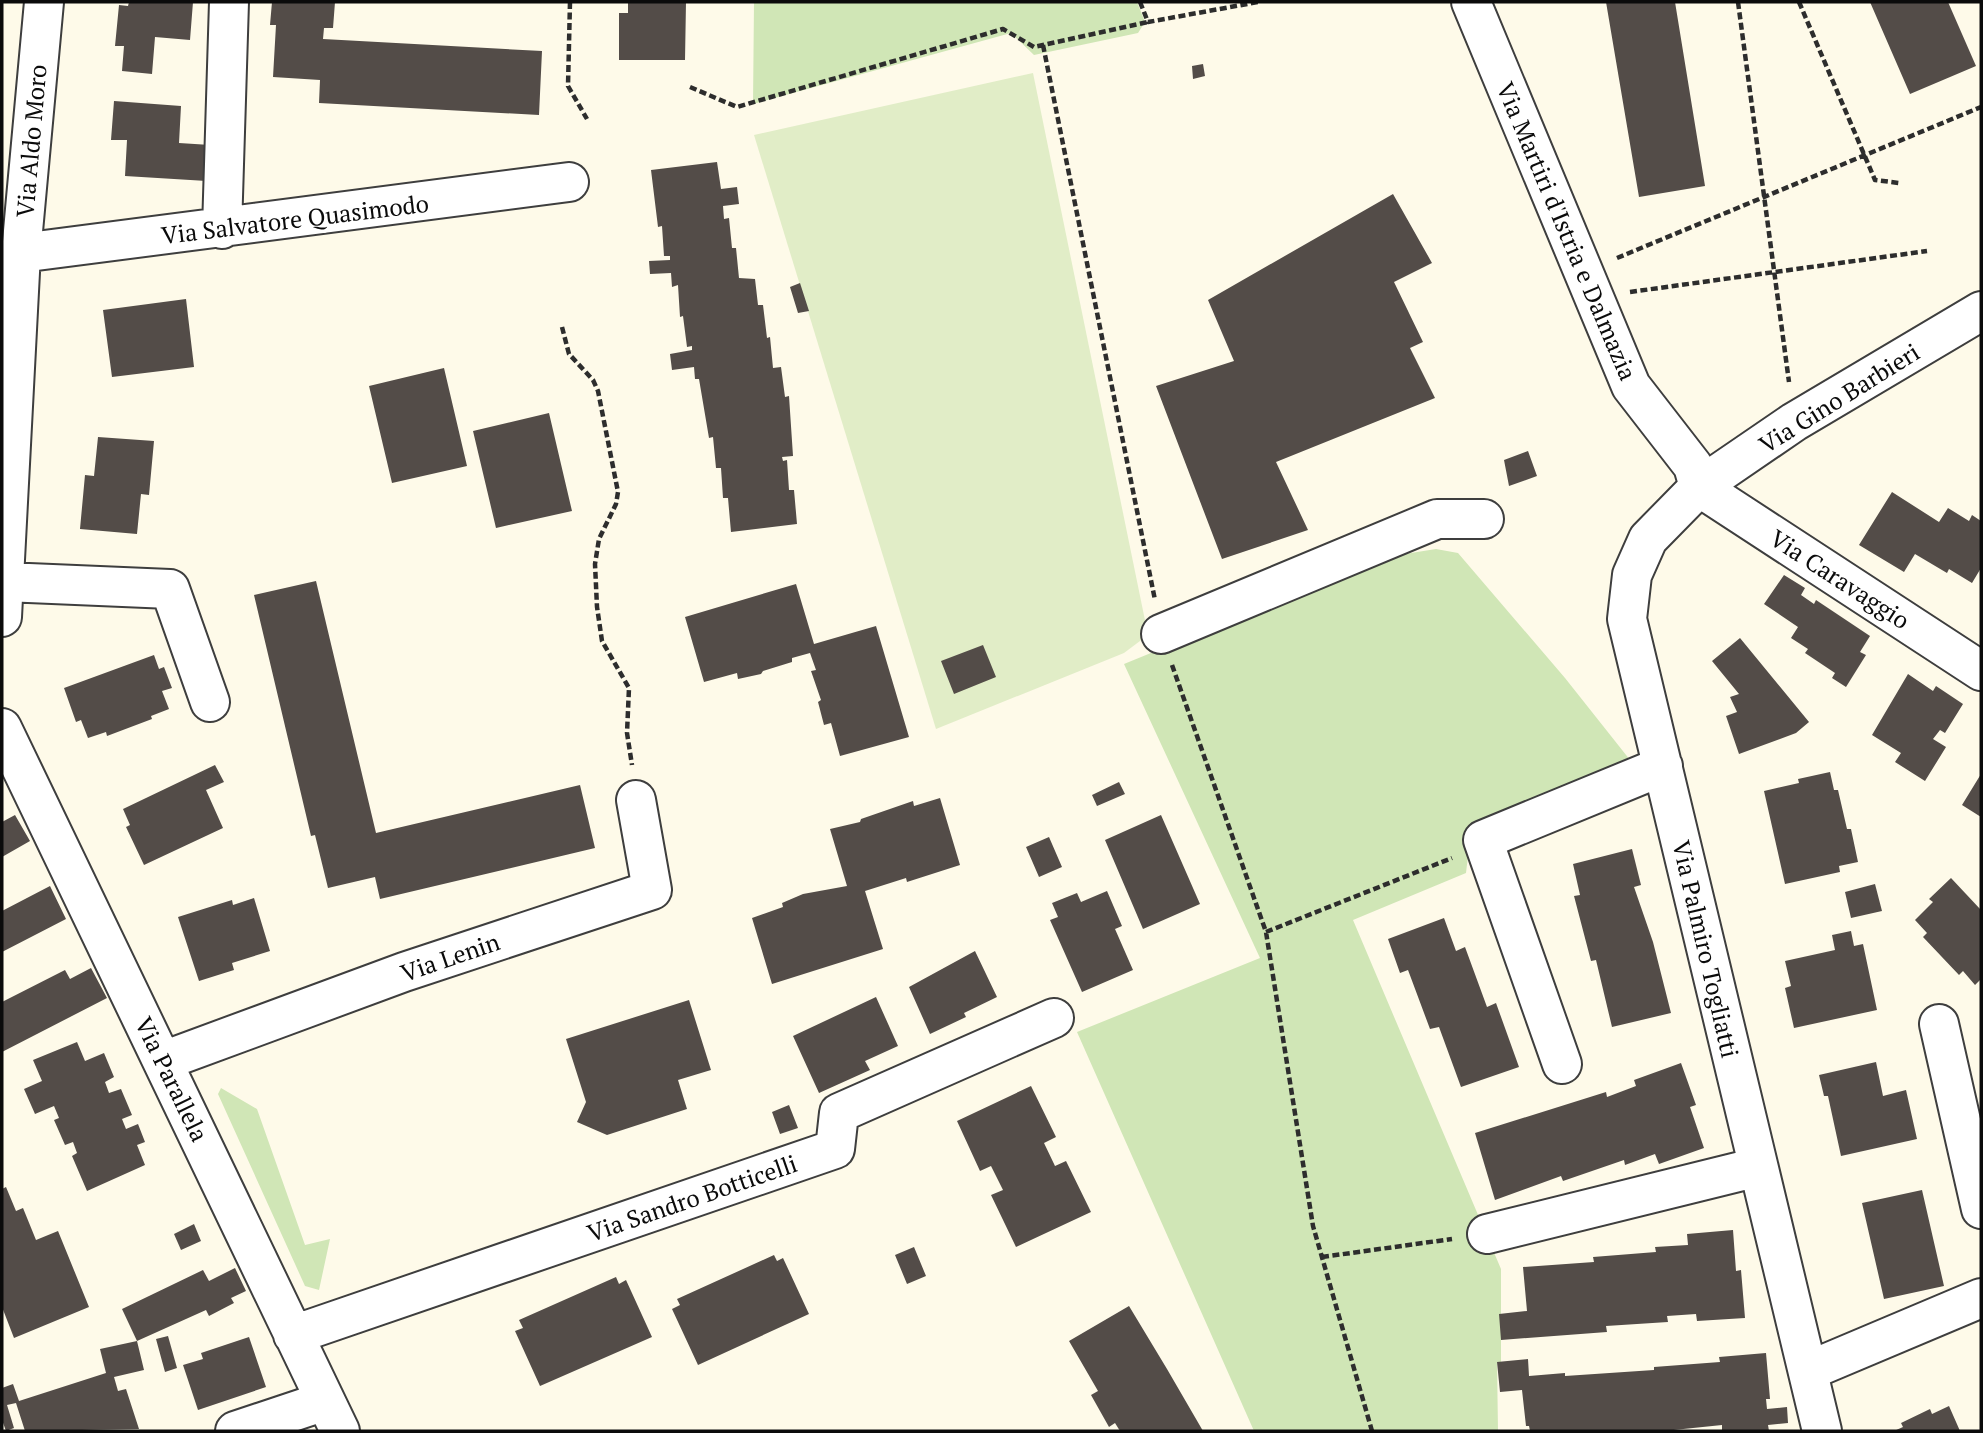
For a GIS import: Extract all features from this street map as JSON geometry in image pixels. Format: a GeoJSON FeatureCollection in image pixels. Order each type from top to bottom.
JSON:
{"type":"FeatureCollection","features":[{"type":"Feature","properties":{"kind":"street","name":"Via Aldo Moro"},"geometry":{"type":"LineString","coordinates":[[3,599],[21,253],[44,2]]}},
{"type":"Feature","properties":{"kind":"street"},"geometry":{"type":"LineString","coordinates":[[222,229],[229,2]]}},
{"type":"Feature","properties":{"kind":"street","name":"Via Martiri d'Istria e Dalmazia"},"geometry":{"type":"LineString","coordinates":[[1471,2],[1632,386],[1693,467],[1699,487]]}},
{"type":"Feature","properties":{"kind":"street","name":"Via Salvatore Quasimodo"},"geometry":{"type":"LineString","coordinates":[[21,253],[569,182]]}},
{"type":"Feature","properties":{"kind":"street","name":"Via Gino Barbieri"},"geometry":{"type":"LineString","coordinates":[[1699,487],[1794,422],[1981,311]]}},
{"type":"Feature","properties":{"kind":"street","name":"Via Caravaggio"},"geometry":{"type":"LineString","coordinates":[[1699,487],[1981,671]]}},
{"type":"Feature","properties":{"kind":"street","name":"Via Palmiro Togliatti"},"geometry":{"type":"LineString","coordinates":[[1699,487],[1648,538],[1632,575],[1627,619],[1822,1431]]}},
{"type":"Feature","properties":{"kind":"street"},"geometry":{"type":"LineString","coordinates":[[1161,634],[1437,519],[1484,519]]}},
{"type":"Feature","properties":{"kind":"street"},"geometry":{"type":"LineString","coordinates":[[3,599],[170,589],[210,702]]}},
{"type":"Feature","properties":{"kind":"street","name":"Via Parallela"},"geometry":{"type":"LineString","coordinates":[[2,728],[333,1416]]}},
{"type":"Feature","properties":{"kind":"street"},"geometry":{"type":"LineString","coordinates":[[1562,1063],[1483,840],[1663,766]]}},
{"type":"Feature","properties":{"kind":"street","name":"Via Lenin"},"geometry":{"type":"LineString","coordinates":[[163,1061],[404,972],[652,890],[636,800]]}},
{"type":"Feature","properties":{"kind":"street","name":"Via Sandro Botticelli"},"geometry":{"type":"LineString","coordinates":[[293,1335],[835,1149],[839,1113],[1055,1018]]}},
{"type":"Feature","properties":{"kind":"street"},"geometry":{"type":"LineString","coordinates":[[1939,1024],[1981,1209]]}},
{"type":"Feature","properties":{"kind":"street"},"geometry":{"type":"LineString","coordinates":[[1473,1236],[1758,1167]]}},
{"type":"Feature","properties":{"kind":"street"},"geometry":{"type":"LineString","coordinates":[[1808,1371],[1981,1298]]}},
{"type":"Feature","properties":{"kind":"street"},"geometry":{"type":"LineString","coordinates":[[235,1431],[333,1416]]}},
{"type":"Feature","properties":{"kind":"path"},"geometry":{"type":"LineString","coordinates":[[570,2],[568,86],[587,119]]}},
{"type":"Feature","properties":{"kind":"path"},"geometry":{"type":"LineString","coordinates":[[1140,2],[1148,22]]}},
{"type":"Feature","properties":{"kind":"path"},"geometry":{"type":"LineString","coordinates":[[690,87],[737,107],[1003,29],[1034,47],[1258,2]]}},
{"type":"Feature","properties":{"kind":"path"},"geometry":{"type":"LineString","coordinates":[[1738,2],[1794,422]]}},
{"type":"Feature","properties":{"kind":"path"},"geometry":{"type":"LineString","coordinates":[[1799,2],[1875,180],[1899,183]]}},
{"type":"Feature","properties":{"kind":"path"},"geometry":{"type":"LineString","coordinates":[[1043,45],[1161,634],[1266,932],[1312,1226],[1372,1431]]}},
{"type":"Feature","properties":{"kind":"path"},"geometry":{"type":"LineString","coordinates":[[1589,284],[1763,195],[1981,107]]}},
{"type":"Feature","properties":{"kind":"path"},"geometry":{"type":"LineString","coordinates":[[1589,284],[1774,272],[1927,251]]}},
{"type":"Feature","properties":{"kind":"path"},"geometry":{"type":"LineString","coordinates":[[562,327],[569,354],[598,391],[618,478],[616,504],[599,539],[595,564],[597,607],[603,641],[629,688],[626,733],[636,800]]}},
{"type":"Feature","properties":{"kind":"path"},"geometry":{"type":"LineString","coordinates":[[1266,932],[1485,845]]}},
{"type":"Feature","properties":{"kind":"path"},"geometry":{"type":"LineString","coordinates":[[1321,1257],[1473,1236]]}},
{"type":"Feature","properties":{"kind":"green space"},"geometry":{"type":"Polygon","coordinates":[[[754,2],[1137,2],[1145,22],[1138,33],[1034,55],[1011,33],[753,104],[754,2]]]}},
{"type":"Feature","properties":{"kind":"green space"},"geometry":{"type":"Polygon","coordinates":[[[1033,73],[1148,635],[1124,653],[936,729],[754,135],[1033,73]]]}},
{"type":"Feature","properties":{"kind":"green space"},"geometry":{"type":"Polygon","coordinates":[[[1436,549],[1458,553],[1565,678],[1634,765],[1477,846],[1468,856],[1466,873],[1353,920],[1501,1269],[1501,1362],[1497,1362],[1498,1431],[1254,1431],[1077,1032],[1260,958],[1124,664],[1386,557],[1436,549]]]}},
{"type":"Feature","properties":{"kind":"green space"},"geometry":{"type":"Polygon","coordinates":[[[221,1088],[257,1109],[305,1245],[330,1239],[319,1290],[305,1286],[218,1094],[221,1088]]]}},
{"type":"Feature","properties":{"kind":"building"},"geometry":{"type":"Polygon","coordinates":[[[129,2],[193,2],[190,40],[155,37],[152,74],[122,71],[124,46],[115,46],[119,5],[128,6],[129,2]]]}},
{"type":"Feature","properties":{"kind":"building"},"geometry":{"type":"Polygon","coordinates":[[[272,2],[335,2],[333,28],[324,28],[323,39],[542,51],[539,115],[319,103],[320,80],[273,77],[276,25],[270,25],[272,2]]]}},
{"type":"Feature","properties":{"kind":"building"},"geometry":{"type":"Polygon","coordinates":[[[628,2],[686,2],[685,60],[619,60],[619,13],[628,13],[628,2]]]}},
{"type":"Feature","properties":{"kind":"building"},"geometry":{"type":"Polygon","coordinates":[[[1606,2],[1675,2],[1705,186],[1639,197],[1606,2]]]}},
{"type":"Feature","properties":{"kind":"building"},"geometry":{"type":"Polygon","coordinates":[[[1870,2],[1948,2],[1976,66],[1910,94],[1870,2]]]}},
{"type":"Feature","properties":{"kind":"building"},"geometry":{"type":"Polygon","coordinates":[[[1203,64],[1205,76],[1193,79],[1192,66],[1203,64]]]}},
{"type":"Feature","properties":{"kind":"building"},"geometry":{"type":"Polygon","coordinates":[[[114,101],[181,106],[179,143],[226,146],[223,182],[125,176],[127,140],[111,140],[114,101]]]}},
{"type":"Feature","properties":{"kind":"building"},"geometry":{"type":"Polygon","coordinates":[[[717,162],[721,189],[737,187],[739,204],[723,206],[724,219],[729,218],[732,248],[736,248],[739,278],[755,279],[758,305],[763,305],[767,338],[770,337],[773,368],[781,367],[785,397],[789,396],[793,456],[782,457],[783,461],[787,460],[789,490],[794,490],[797,524],[731,532],[728,498],[723,498],[721,468],[716,468],[713,437],[709,438],[699,379],[695,379],[694,367],[672,370],[670,354],[692,350],[692,346],[687,347],[683,316],[680,317],[678,285],[672,287],[671,273],[650,274],[649,261],[670,260],[670,256],[664,256],[662,226],[658,227],[651,170],[717,162]]]}},
{"type":"Feature","properties":{"kind":"building"},"geometry":{"type":"Polygon","coordinates":[[[1393,194],[1432,263],[1394,282],[1423,342],[1410,348],[1435,398],[1276,462],[1308,530],[1222,559],[1156,386],[1234,361],[1208,300],[1393,194]]]}},
{"type":"Feature","properties":{"kind":"building"},"geometry":{"type":"Polygon","coordinates":[[[800,283],[809,311],[798,313],[790,287],[800,283]]]}},
{"type":"Feature","properties":{"kind":"building"},"geometry":{"type":"Polygon","coordinates":[[[186,299],[194,367],[112,377],[103,310],[186,299]]]}},
{"type":"Feature","properties":{"kind":"building"},"geometry":{"type":"Polygon","coordinates":[[[444,368],[467,466],[392,483],[369,386],[444,368]]]}},
{"type":"Feature","properties":{"kind":"building"},"geometry":{"type":"Polygon","coordinates":[[[549,413],[572,511],[496,528],[473,431],[549,413]]]}},
{"type":"Feature","properties":{"kind":"building"},"geometry":{"type":"Polygon","coordinates":[[[98,437],[154,441],[149,495],[141,494],[137,534],[80,529],[85,475],[94,476],[98,437]]]}},
{"type":"Feature","properties":{"kind":"building"},"geometry":{"type":"Polygon","coordinates":[[[1528,451],[1537,476],[1509,486],[1504,460],[1528,451]]]}},
{"type":"Feature","properties":{"kind":"building"},"geometry":{"type":"Polygon","coordinates":[[[1892,492],[1939,522],[1948,508],[1969,521],[1972,515],[1981,521],[1981,568],[1972,583],[1949,569],[1947,573],[1915,554],[1904,572],[1859,545],[1892,492]]]}},
{"type":"Feature","properties":{"kind":"building"},"geometry":{"type":"Polygon","coordinates":[[[1784,575],[1805,588],[1801,595],[1814,604],[1816,600],[1870,636],[1860,652],[1866,655],[1846,687],[1832,678],[1835,673],[1805,653],[1808,649],[1791,638],[1798,627],[1764,604],[1784,575]]]}},
{"type":"Feature","properties":{"kind":"building"},"geometry":{"type":"Polygon","coordinates":[[[316,581],[376,833],[580,785],[595,848],[380,899],[375,877],[328,888],[315,835],[311,836],[254,595],[316,581]]]}},
{"type":"Feature","properties":{"kind":"building"},"geometry":{"type":"Polygon","coordinates":[[[796,584],[814,644],[876,626],[909,737],[840,756],[831,723],[824,725],[818,702],[821,700],[811,671],[816,670],[810,653],[792,658],[792,662],[761,674],[738,679],[737,673],[704,682],[685,617],[796,584]]]}},
{"type":"Feature","properties":{"kind":"building"},"geometry":{"type":"Polygon","coordinates":[[[1740,638],[1809,722],[1796,733],[1739,754],[1726,716],[1737,712],[1730,697],[1739,694],[1712,661],[1740,638]]]}},
{"type":"Feature","properties":{"kind":"building"},"geometry":{"type":"Polygon","coordinates":[[[983,645],[996,677],[954,694],[941,661],[983,645]]]}},
{"type":"Feature","properties":{"kind":"building"},"geometry":{"type":"Polygon","coordinates":[[[154,655],[159,669],[164,667],[172,688],[162,691],[169,709],[151,716],[152,719],[107,736],[106,732],[88,738],[81,720],[76,722],[64,688],[154,655]]]}},
{"type":"Feature","properties":{"kind":"building"},"geometry":{"type":"Polygon","coordinates":[[[1908,674],[1933,691],[1936,686],[1963,704],[1945,733],[1940,730],[1933,739],[1946,747],[1925,781],[1895,762],[1901,753],[1872,735],[1908,674]]]}},
{"type":"Feature","properties":{"kind":"building"},"geometry":{"type":"Polygon","coordinates":[[[215,765],[224,782],[206,790],[223,828],[144,865],[126,827],[130,825],[123,809],[215,765]]]}},
{"type":"Feature","properties":{"kind":"building"},"geometry":{"type":"Polygon","coordinates":[[[1830,772],[1834,790],[1838,790],[1847,829],[1851,829],[1858,862],[1839,866],[1840,872],[1785,884],[1764,791],[1799,783],[1798,779],[1830,772]]]}},
{"type":"Feature","properties":{"kind":"building"},"geometry":{"type":"Polygon","coordinates":[[[1981,774],[1981,817],[1962,805],[1981,774]]]}},
{"type":"Feature","properties":{"kind":"building"},"geometry":{"type":"Polygon","coordinates":[[[1119,782],[1125,794],[1097,806],[1092,795],[1119,782]]]}},
{"type":"Feature","properties":{"kind":"building"},"geometry":{"type":"Polygon","coordinates":[[[940,798],[960,865],[907,882],[906,878],[865,891],[883,949],[772,984],[752,918],[783,907],[782,903],[803,894],[847,886],[830,829],[860,822],[861,819],[913,801],[914,806],[940,798]]]}},
{"type":"Feature","properties":{"kind":"building"},"geometry":{"type":"Polygon","coordinates":[[[15,815],[30,841],[2,857],[2,822],[15,815]]]}},
{"type":"Feature","properties":{"kind":"building"},"geometry":{"type":"Polygon","coordinates":[[[1161,815],[1200,904],[1143,929],[1105,840],[1161,815]]]}},
{"type":"Feature","properties":{"kind":"building"},"geometry":{"type":"Polygon","coordinates":[[[1049,837],[1062,867],[1039,877],[1026,847],[1049,837]]]}},
{"type":"Feature","properties":{"kind":"building"},"geometry":{"type":"Polygon","coordinates":[[[1632,849],[1641,885],[1634,887],[1653,942],[1671,1013],[1612,1027],[1596,960],[1591,961],[1574,896],[1580,895],[1573,864],[1632,849]]]}},
{"type":"Feature","properties":{"kind":"building"},"geometry":{"type":"Polygon","coordinates":[[[1951,878],[1981,910],[1981,979],[1975,985],[1963,971],[1959,975],[1923,937],[1927,933],[1915,920],[1933,902],[1929,899],[1951,878]]]}},
{"type":"Feature","properties":{"kind":"building"},"geometry":{"type":"Polygon","coordinates":[[[1875,884],[1882,911],[1851,918],[1845,892],[1875,884]]]}},
{"type":"Feature","properties":{"kind":"building"},"geometry":{"type":"Polygon","coordinates":[[[50,886],[66,919],[2,952],[2,911],[50,886]]]}},
{"type":"Feature","properties":{"kind":"building"},"geometry":{"type":"Polygon","coordinates":[[[1107,891],[1122,926],[1115,929],[1133,970],[1082,992],[1050,920],[1058,917],[1052,903],[1077,893],[1081,902],[1107,891]]]}},
{"type":"Feature","properties":{"kind":"building"},"geometry":{"type":"Polygon","coordinates":[[[254,898],[270,951],[232,963],[234,970],[199,981],[178,917],[232,900],[233,905],[254,898]]]}},
{"type":"Feature","properties":{"kind":"building"},"geometry":{"type":"Polygon","coordinates":[[[1444,918],[1456,951],[1465,947],[1487,1007],[1496,1003],[1519,1067],[1461,1087],[1439,1027],[1430,1029],[1408,970],[1400,973],[1388,939],[1444,918]]]}},
{"type":"Feature","properties":{"kind":"building"},"geometry":{"type":"Polygon","coordinates":[[[1851,931],[1854,946],[1863,944],[1877,1010],[1794,1028],[1785,988],[1791,986],[1785,961],[1835,950],[1832,935],[1851,931]]]}},
{"type":"Feature","properties":{"kind":"building"},"geometry":{"type":"Polygon","coordinates":[[[975,951],[997,997],[964,1013],[966,1017],[930,1034],[909,987],[975,951]]]}},
{"type":"Feature","properties":{"kind":"building"},"geometry":{"type":"Polygon","coordinates":[[[91,968],[107,998],[2,1052],[2,1002],[65,970],[70,979],[91,968]]]}},
{"type":"Feature","properties":{"kind":"building"},"geometry":{"type":"Polygon","coordinates":[[[876,997],[898,1046],[865,1061],[870,1070],[819,1093],[793,1036],[876,997]]]}},
{"type":"Feature","properties":{"kind":"building"},"geometry":{"type":"Polygon","coordinates":[[[689,1000],[711,1070],[678,1080],[687,1109],[607,1135],[577,1122],[586,1102],[566,1039],[689,1000]]]}},
{"type":"Feature","properties":{"kind":"building"},"geometry":{"type":"Polygon","coordinates":[[[77,1042],[85,1061],[104,1053],[114,1077],[105,1082],[109,1093],[121,1089],[132,1115],[122,1119],[126,1129],[138,1124],[145,1142],[137,1145],[145,1165],[87,1191],[72,1156],[77,1153],[73,1142],[65,1145],[54,1120],[59,1118],[54,1106],[35,1114],[24,1089],[42,1081],[33,1060],[77,1042]]]}},
{"type":"Feature","properties":{"kind":"building"},"geometry":{"type":"Polygon","coordinates":[[[1876,1062],[1883,1096],[1906,1090],[1917,1139],[1841,1156],[1828,1096],[1824,1096],[1819,1075],[1876,1062]]]}},
{"type":"Feature","properties":{"kind":"building"},"geometry":{"type":"Polygon","coordinates":[[[1681,1063],[1696,1105],[1690,1107],[1704,1148],[1659,1164],[1655,1154],[1625,1165],[1624,1160],[1563,1181],[1561,1176],[1495,1200],[1475,1133],[1606,1092],[1607,1097],[1636,1086],[1634,1080],[1681,1063]]]}},
{"type":"Feature","properties":{"kind":"building"},"geometry":{"type":"Polygon","coordinates":[[[1031,1086],[1056,1137],[1044,1143],[1055,1166],[1066,1161],[1091,1212],[1016,1247],[991,1195],[1003,1190],[991,1166],[980,1171],[957,1121],[1031,1086]]]}},
{"type":"Feature","properties":{"kind":"building"},"geometry":{"type":"Polygon","coordinates":[[[789,1105],[798,1128],[780,1134],[772,1112],[789,1105]]]}},
{"type":"Feature","properties":{"kind":"building"},"geometry":{"type":"Polygon","coordinates":[[[6,1187],[16,1211],[23,1208],[36,1240],[58,1231],[89,1307],[14,1338],[2,1307],[2,1189],[6,1187]]]}},
{"type":"Feature","properties":{"kind":"building"},"geometry":{"type":"Polygon","coordinates":[[[1922,1190],[1944,1286],[1884,1299],[1862,1203],[1922,1190]]]}},
{"type":"Feature","properties":{"kind":"building"},"geometry":{"type":"Polygon","coordinates":[[[194,1224],[201,1241],[181,1250],[174,1234],[194,1224]]]}},
{"type":"Feature","properties":{"kind":"building"},"geometry":{"type":"Polygon","coordinates":[[[1733,1230],[1736,1271],[1741,1270],[1745,1318],[1697,1321],[1696,1314],[1667,1316],[1668,1322],[1606,1326],[1607,1332],[1501,1340],[1499,1314],[1527,1311],[1523,1267],[1594,1262],[1593,1257],[1656,1252],[1655,1247],[1688,1245],[1687,1234],[1733,1230]]]}},
{"type":"Feature","properties":{"kind":"building"},"geometry":{"type":"Polygon","coordinates":[[[914,1247],[926,1276],[907,1284],[895,1255],[914,1247]]]}},
{"type":"Feature","properties":{"kind":"building"},"geometry":{"type":"Polygon","coordinates":[[[774,1255],[777,1261],[783,1258],[809,1314],[698,1365],[672,1309],[680,1305],[677,1299],[774,1255]]]}},
{"type":"Feature","properties":{"kind":"building"},"geometry":{"type":"Polygon","coordinates":[[[235,1268],[246,1291],[231,1298],[234,1303],[209,1316],[206,1310],[137,1341],[122,1309],[203,1270],[209,1281],[235,1268]]]}},
{"type":"Feature","properties":{"kind":"building"},"geometry":{"type":"Polygon","coordinates":[[[616,1277],[619,1284],[626,1280],[652,1337],[540,1386],[515,1331],[523,1328],[519,1320],[616,1277]]]}},
{"type":"Feature","properties":{"kind":"building"},"geometry":{"type":"Polygon","coordinates":[[[1129,1306],[1203,1431],[1120,1431],[1115,1423],[1109,1427],[1091,1395],[1098,1391],[1069,1341],[1129,1306]]]}},
{"type":"Feature","properties":{"kind":"building"},"geometry":{"type":"Polygon","coordinates":[[[168,1336],[177,1368],[165,1372],[156,1339],[168,1336]]]}},
{"type":"Feature","properties":{"kind":"building"},"geometry":{"type":"Polygon","coordinates":[[[249,1337],[266,1387],[198,1410],[183,1365],[203,1359],[201,1353],[249,1337]]]}},
{"type":"Feature","properties":{"kind":"building"},"geometry":{"type":"Polygon","coordinates":[[[137,1341],[144,1370],[114,1377],[118,1391],[126,1389],[139,1429],[25,1431],[16,1403],[7,1405],[14,1428],[6,1431],[2,1420],[2,1388],[13,1384],[19,1401],[106,1373],[100,1349],[137,1341]]]}},
{"type":"Feature","properties":{"kind":"building"},"geometry":{"type":"Polygon","coordinates":[[[1766,1353],[1770,1399],[1766,1399],[1767,1409],[1787,1407],[1788,1423],[1768,1425],[1769,1431],[1722,1431],[1722,1425],[1664,1431],[1530,1431],[1529,1426],[1526,1426],[1522,1390],[1500,1392],[1497,1362],[1528,1359],[1529,1376],[1565,1373],[1565,1376],[1654,1370],[1654,1367],[1720,1362],[1719,1357],[1766,1353]]]}},
{"type":"Feature","properties":{"kind":"building"},"geometry":{"type":"Polygon","coordinates":[[[1949,1406],[1960,1431],[1894,1431],[1903,1427],[1901,1423],[1930,1409],[1932,1414],[1949,1406]]]}}]}
